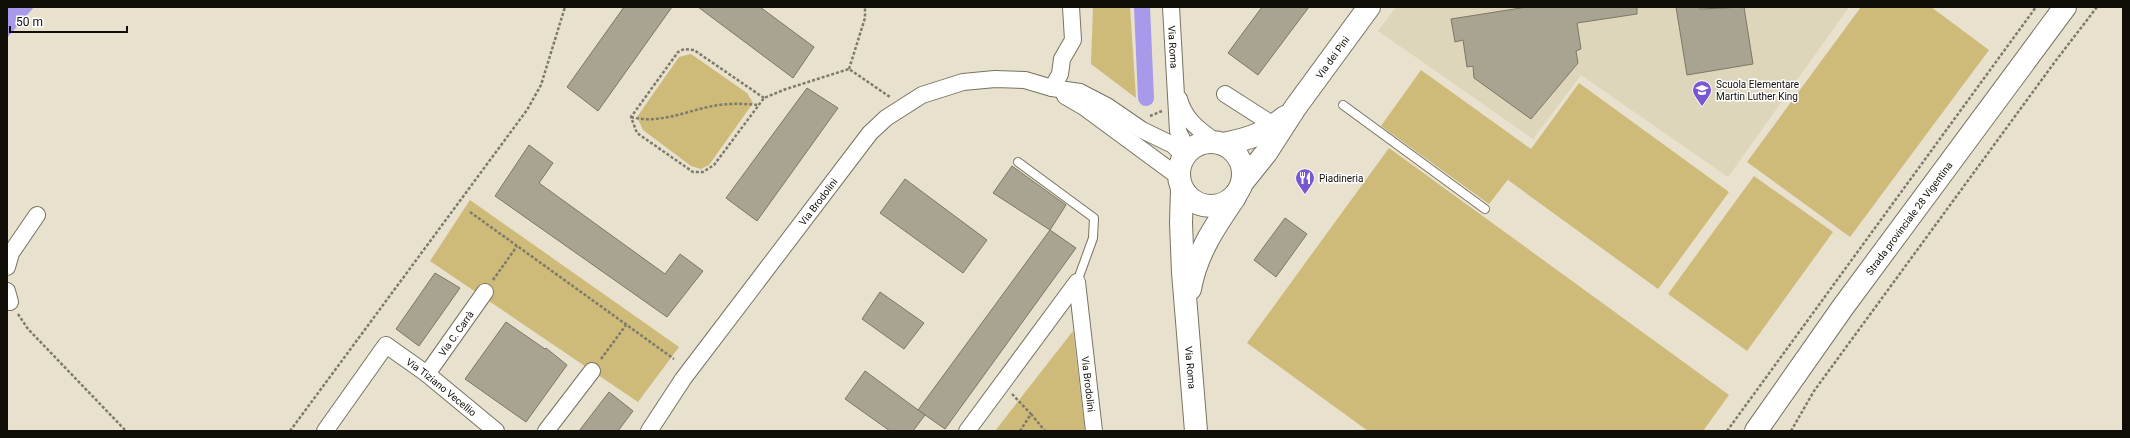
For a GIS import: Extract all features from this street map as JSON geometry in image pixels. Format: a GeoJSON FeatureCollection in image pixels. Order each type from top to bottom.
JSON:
{"type":"FeatureCollection","features":[{"type":"Feature","properties":{"kind":"street"},"geometry":{"type":"LineString","coordinates":[[1052,88],[1060,74],[1062,59],[1073,40],[1071,7]]}},
{"type":"Feature","properties":{"kind":"street","name":"Via Roma"},"geometry":{"type":"LineString","coordinates":[[1171,7],[1178,131],[1186,154]]}},
{"type":"Feature","properties":{"kind":"street","name":"Via dei Pini"},"geometry":{"type":"LineString","coordinates":[[1239,189],[1266,153],[1295,108],[1369,7]]}},
{"type":"Feature","properties":{"kind":"street","name":"Strada provinciale 28 Vigentina"},"geometry":{"type":"LineString","coordinates":[[1756,431],[1843,308],[2065,7]]}},
{"type":"Feature","properties":{"kind":"street","name":"Via Brodolini"},"geometry":{"type":"LineString","coordinates":[[649,431],[683,379],[870,132],[886,118],[922,95],[963,82],[994,79],[1025,80],[1052,88],[1080,92],[1107,106],[1142,130],[1173,145],[1186,154]]}},
{"type":"Feature","properties":{"kind":"street","name":"Via Roma"},"geometry":{"type":"LineString","coordinates":[[1176,87],[1183,111],[1193,125],[1219,143]]}},
{"type":"Feature","properties":{"kind":"street","name":"Via Brodolini"},"geometry":{"type":"LineString","coordinates":[[1052,88],[1084,107],[1181,183]]}},
{"type":"Feature","properties":{"kind":"street"},"geometry":{"type":"LineString","coordinates":[[1226,94],[1275,126]]}},
{"type":"Feature","properties":{"kind":"street","name":"Via dei Pini"},"geometry":{"type":"LineString","coordinates":[[1219,143],[1250,139],[1275,126],[1295,108]]}},
{"type":"Feature","properties":{"kind":"street"},"geometry":{"type":"LineString","coordinates":[[1206,142],[1219,143],[1238,156],[1244,174],[1239,189],[1227,202],[1214,206],[1202,205],[1190,199],[1181,183],[1180,166],[1186,154],[1206,142]]}},
{"type":"Feature","properties":{"kind":"street","name":"Via Roma"},"geometry":{"type":"LineString","coordinates":[[1181,183],[1181,223],[1196,431]]}},
{"type":"Feature","properties":{"kind":"street","name":"Via Roma"},"geometry":{"type":"LineString","coordinates":[[1187,304],[1193,272],[1212,230],[1239,189]]}},
{"type":"Feature","properties":{"kind":"street"},"geometry":{"type":"LineString","coordinates":[[7,267],[11,253],[37,215]]}},
{"type":"Feature","properties":{"kind":"street"},"geometry":{"type":"LineString","coordinates":[[967,431],[1078,282]]}},
{"type":"Feature","properties":{"kind":"street","name":"Via Brodolini"},"geometry":{"type":"LineString","coordinates":[[1078,282],[1094,431]]}},
{"type":"Feature","properties":{"kind":"street","name":"Via C. Carrà"},"geometry":{"type":"LineString","coordinates":[[427,374],[485,292]]}},
{"type":"Feature","properties":{"kind":"street","name":"Via Tiziano Vecellio"},"geometry":{"type":"LineString","coordinates":[[325,431],[386,345],[427,374],[496,431]]}},
{"type":"Feature","properties":{"kind":"street"},"geometry":{"type":"LineString","coordinates":[[546,431],[592,371]]}},
{"type":"Feature","properties":{"kind":"lane"},"geometry":{"type":"LineString","coordinates":[[1343,105],[1484,209]]}},
{"type":"Feature","properties":{"kind":"lane"},"geometry":{"type":"LineString","coordinates":[[1018,162],[1094,218],[1094,238],[1078,282]]}},
{"type":"Feature","properties":{"kind":"path"},"geometry":{"type":"LineString","coordinates":[[290,431],[527,110],[541,85],[565,7]]}},
{"type":"Feature","properties":{"kind":"path"},"geometry":{"type":"LineString","coordinates":[[849,70],[865,18],[866,7]]}},
{"type":"Feature","properties":{"kind":"path"},"geometry":{"type":"LineString","coordinates":[[1726,431],[2036,7]]}},
{"type":"Feature","properties":{"kind":"path"},"geometry":{"type":"LineString","coordinates":[[1791,431],[1814,391],[2054,63],[2097,7]]}},
{"type":"Feature","properties":{"kind":"path"},"geometry":{"type":"LineString","coordinates":[[631,117],[678,52],[684,49],[694,50],[764,98]]}},
{"type":"Feature","properties":{"kind":"path"},"geometry":{"type":"LineString","coordinates":[[631,117],[637,133],[693,172],[703,172],[714,165],[764,98],[786,89],[849,70],[892,98],[877,109],[886,118]]}},
{"type":"Feature","properties":{"kind":"path"},"geometry":{"type":"LineString","coordinates":[[631,117],[641,120],[657,119],[718,105],[743,103],[759,105]]}},
{"type":"Feature","properties":{"kind":"path"},"geometry":{"type":"LineString","coordinates":[[470,212],[674,359]]}},
{"type":"Feature","properties":{"kind":"path"},"geometry":{"type":"LineString","coordinates":[[485,292],[517,246]]}},
{"type":"Feature","properties":{"kind":"path"},"geometry":{"type":"LineString","coordinates":[[8,296],[28,329],[126,431]]}},
{"type":"Feature","properties":{"kind":"path"},"geometry":{"type":"LineString","coordinates":[[592,371],[626,325]]}},
{"type":"Feature","properties":{"kind":"path"},"geometry":{"type":"LineString","coordinates":[[1002,384],[1045,431]]}},
{"type":"Feature","properties":{"kind":"path"},"geometry":{"type":"LineString","coordinates":[[1020,431],[1031,414]]}},
{"type":"Feature","properties":{"kind":"shaded area"},"geometry":{"type":"Polygon","coordinates":[[[7,7],[34,7],[7,38],[7,7]]]}},
{"type":"Feature","properties":{"kind":"shaded area"},"geometry":{"type":"Polygon","coordinates":[[[1093,7],[1130,7],[1136,98],[1091,64],[1093,7]]]}},
{"type":"Feature","properties":{"kind":"shaded area","name":"Scuola Elementare Martin Luther King"},"geometry":{"type":"Polygon","coordinates":[[[1396,7],[1849,7],[1728,177],[1581,75],[1533,139],[1378,31],[1396,7]]]}},
{"type":"Feature","properties":{"kind":"shaded area"},"geometry":{"type":"Polygon","coordinates":[[[1861,7],[1931,7],[1989,50],[1850,237],[1747,162],[1861,7]]]}},
{"type":"Feature","properties":{"kind":"shaded area"},"geometry":{"type":"Polygon","coordinates":[[[691,54],[747,93],[753,103],[709,165],[701,169],[691,166],[643,130],[637,117],[679,57],[691,54]]]}},
{"type":"Feature","properties":{"kind":"shaded area"},"geometry":{"type":"Polygon","coordinates":[[[1421,70],[1531,149],[1579,83],[1729,192],[1658,289],[1508,180],[1513,173],[1489,204],[1381,126],[1421,70]]]}},
{"type":"Feature","properties":{"kind":"shaded area"},"geometry":{"type":"Polygon","coordinates":[[[1389,148],[1729,395],[1703,431],[1368,431],[1247,343],[1389,148]]]}},
{"type":"Feature","properties":{"kind":"shaded area"},"geometry":{"type":"Polygon","coordinates":[[[1754,176],[1833,232],[1747,351],[1668,294],[1754,176]]]}},
{"type":"Feature","properties":{"kind":"shaded area"},"geometry":{"type":"Polygon","coordinates":[[[470,200],[679,347],[638,402],[430,261],[470,200]]]}},
{"type":"Feature","properties":{"kind":"shaded area"},"geometry":{"type":"Polygon","coordinates":[[[1073,331],[1085,431],[995,431],[1073,331]]]}},
{"type":"Feature","properties":{"kind":"building"},"geometry":{"type":"Polygon","coordinates":[[[624,7],[672,7],[598,111],[567,87],[624,7]]]}},
{"type":"Feature","properties":{"kind":"building"},"geometry":{"type":"Polygon","coordinates":[[[698,7],[760,7],[814,47],[793,78],[698,7]]]}},
{"type":"Feature","properties":{"kind":"building"},"geometry":{"type":"Polygon","coordinates":[[[1262,7],[1309,7],[1258,75],[1228,53],[1262,7]]]}},
{"type":"Feature","properties":{"kind":"building"},"geometry":{"type":"Polygon","coordinates":[[[1527,7],[1637,7],[1637,14],[1577,23],[1581,49],[1576,51],[1578,63],[1531,119],[1474,78],[1473,66],[1467,67],[1463,40],[1455,42],[1451,19],[1527,7]]]}},
{"type":"Feature","properties":{"kind":"building"},"geometry":{"type":"Polygon","coordinates":[[[1676,7],[1700,7],[1700,9],[1744,7],[1753,64],[1687,75],[1676,7]]]}},
{"type":"Feature","properties":{"kind":"building"},"geometry":{"type":"Polygon","coordinates":[[[807,88],[838,108],[757,221],[726,198],[807,88]]]}},
{"type":"Feature","properties":{"kind":"building"},"geometry":{"type":"Polygon","coordinates":[[[529,145],[553,163],[539,183],[665,274],[680,254],[703,271],[667,317],[495,196],[529,145]]]}},
{"type":"Feature","properties":{"kind":"building"},"geometry":{"type":"Polygon","coordinates":[[[1012,166],[1066,205],[1050,230],[993,193],[1012,166]]]}},
{"type":"Feature","properties":{"kind":"building"},"geometry":{"type":"Polygon","coordinates":[[[905,179],[987,240],[963,273],[880,213],[905,179]]]}},
{"type":"Feature","properties":{"kind":"building"},"geometry":{"type":"Polygon","coordinates":[[[1285,218],[1307,234],[1276,277],[1254,260],[1285,218]]]}},
{"type":"Feature","properties":{"kind":"building"},"geometry":{"type":"Polygon","coordinates":[[[1050,230],[1076,248],[945,429],[918,410],[1050,230]]]}},
{"type":"Feature","properties":{"kind":"building"},"geometry":{"type":"Polygon","coordinates":[[[435,273],[460,288],[419,346],[396,329],[435,273]]]}},
{"type":"Feature","properties":{"kind":"building"},"geometry":{"type":"Polygon","coordinates":[[[880,292],[924,323],[904,349],[862,319],[880,292]]]}},
{"type":"Feature","properties":{"kind":"building"},"geometry":{"type":"Polygon","coordinates":[[[506,322],[545,349],[546,348],[567,365],[526,422],[465,379],[506,322]]]}},
{"type":"Feature","properties":{"kind":"building"},"geometry":{"type":"Polygon","coordinates":[[[865,371],[925,415],[913,431],[890,431],[845,399],[865,371]]]}},
{"type":"Feature","properties":{"kind":"building"},"geometry":{"type":"Polygon","coordinates":[[[609,392],[633,411],[618,431],[579,431],[609,392]]]}},
{"type":"Feature","properties":{"kind":"waterway"},"geometry":{"type":"LineString","coordinates":[[1142,7],[1146,98]]}},
{"type":"Feature","properties":{"kind":"place","name":"Scuola Elementare Martin Luther King"},"geometry":{"type":"Point","coordinates":[1702,107]}},
{"type":"Feature","properties":{"kind":"place","name":"Piadineria"},"geometry":{"type":"Point","coordinates":[1305,195]}}]}
